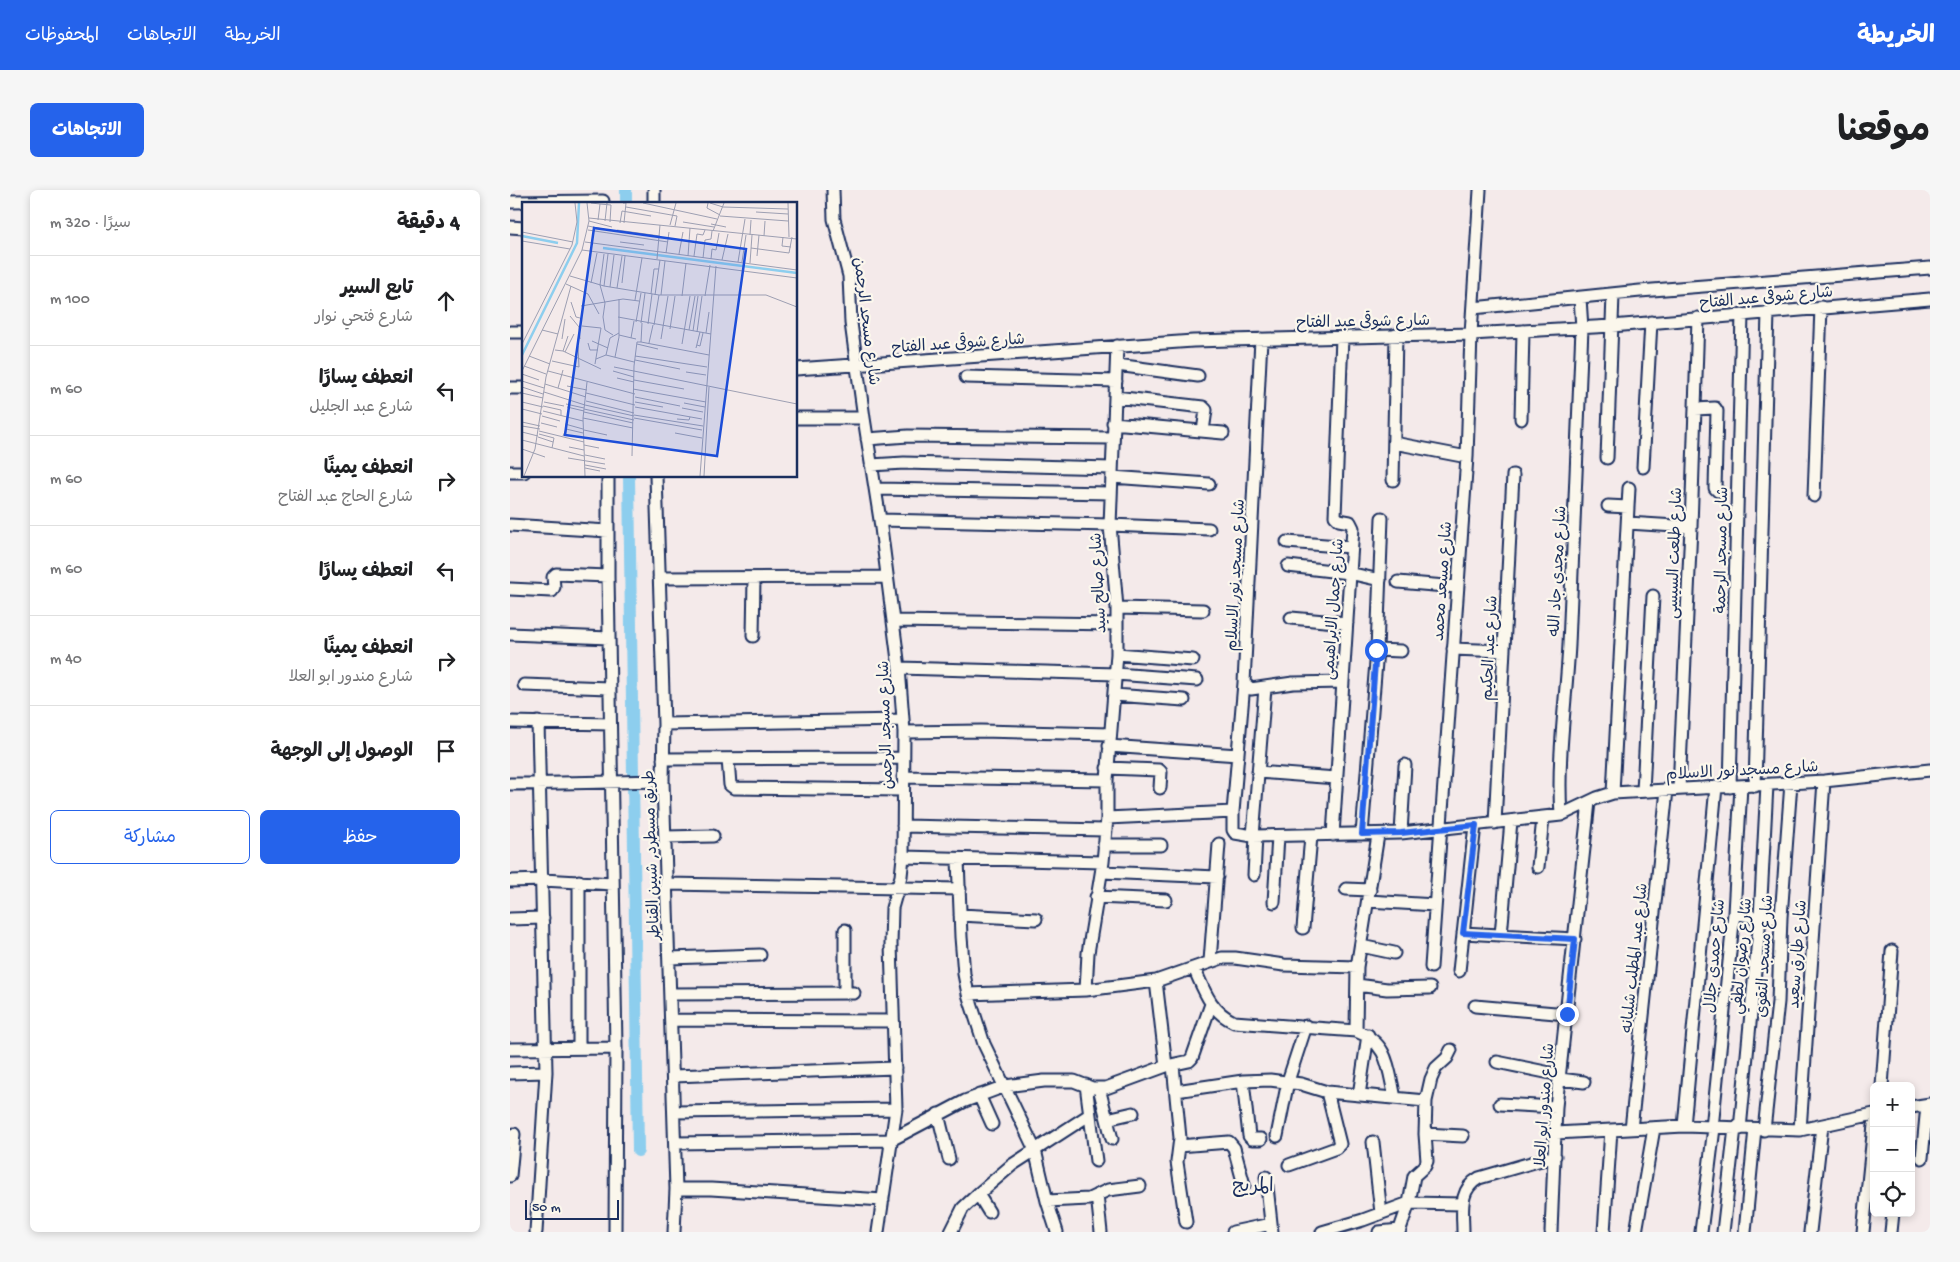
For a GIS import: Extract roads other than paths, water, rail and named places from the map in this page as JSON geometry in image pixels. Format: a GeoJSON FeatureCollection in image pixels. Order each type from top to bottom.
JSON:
{"type":"FeatureCollection","features":[{"type":"Feature","properties":{"kind":"street","name":"شارع مسجد الرحمن"},"geometry":{"type":"LineString","coordinates":[[833,190],[834,220],[849,276],[851,323],[876,489],[899,668],[904,732],[903,857],[892,908],[896,1109],[878,1232]]}},
{"type":"Feature","properties":{"kind":"street","name":"شارع مسعد محمد"},"geometry":{"type":"LineString","coordinates":[[1431,967],[1467,456],[1472,308],[1480,190]]}},
{"type":"Feature","properties":{"kind":"street"},"geometry":{"type":"LineString","coordinates":[[510,202],[603,198]]}},
{"type":"Feature","properties":{"kind":"street","name":"شارع شوقى عبد الفتاح"},"geometry":{"type":"LineString","coordinates":[[1472,308],[1930,268]]}},
{"type":"Feature","properties":{"kind":"street"},"geometry":{"type":"LineString","coordinates":[[1607,458],[1613,295]]}},
{"type":"Feature","properties":{"kind":"street","name":"شارع مجدي جاد الله"},"geometry":{"type":"LineString","coordinates":[[1561,816],[1560,758],[1574,546],[1582,328],[1580,298]]}},
{"type":"Feature","properties":{"kind":"street","name":"شارع شوقى عبد الفتاح"},"geometry":{"type":"LineString","coordinates":[[798,369],[1117,346],[1261,339],[1471,334],[1582,328],[1930,299]]}},
{"type":"Feature","properties":{"kind":"street"},"geometry":{"type":"LineString","coordinates":[[1814,496],[1821,307]]}},
{"type":"Feature","properties":{"kind":"street"},"geometry":{"type":"LineString","coordinates":[[1755,786],[1768,312]]}},
{"type":"Feature","properties":{"kind":"street","name":"شارع مسجد الرحمة"},"geometry":{"type":"LineString","coordinates":[[1736,786],[1742,314]]}},
{"type":"Feature","properties":{"kind":"street","name":"شارع طلعت السيسى"},"geometry":{"type":"LineString","coordinates":[[1679,789],[1698,318]]}},
{"type":"Feature","properties":{"kind":"street"},"geometry":{"type":"LineString","coordinates":[[1643,467],[1651,322]]}},
{"type":"Feature","properties":{"kind":"street"},"geometry":{"type":"LineString","coordinates":[[1521,419],[1523,331]]}},
{"type":"Feature","properties":{"kind":"street"},"geometry":{"type":"LineString","coordinates":[[1393,480],[1396,335]]}},
{"type":"Feature","properties":{"kind":"street","name":"شارع جمال الابراهيمى"},"geometry":{"type":"LineString","coordinates":[[1333,835],[1352,525],[1347,521],[1336,519],[1335,516],[1342,337]]}},
{"type":"Feature","properties":{"kind":"street","name":"شارع مسجد نور الاسلام"},"geometry":{"type":"LineString","coordinates":[[1254,836],[1235,833],[1233,830],[1233,812],[1244,683],[1261,339]]}},
{"type":"Feature","properties":{"kind":"street","name":"شارع صالح سيد"},"geometry":{"type":"LineString","coordinates":[[1086,990],[1088,953],[1102,867],[1106,824],[1107,774],[1117,654],[1117,608],[1110,525],[1117,346]]}},
{"type":"Feature","properties":{"kind":"street"},"geometry":{"type":"LineString","coordinates":[[1117,365],[1198,376]]}},
{"type":"Feature","properties":{"kind":"street"},"geometry":{"type":"LineString","coordinates":[[966,377],[1116,381]]}},
{"type":"Feature","properties":{"kind":"street"},"geometry":{"type":"LineString","coordinates":[[1115,396],[1203,407],[1206,410],[1203,431]]}},
{"type":"Feature","properties":{"kind":"street"},"geometry":{"type":"LineString","coordinates":[[1695,409],[1715,408],[1717,411],[1715,488],[1718,491]]}},
{"type":"Feature","properties":{"kind":"street"},"geometry":{"type":"LineString","coordinates":[[798,418],[864,418]]}},
{"type":"Feature","properties":{"kind":"street"},"geometry":{"type":"LineString","coordinates":[[1113,423],[1223,433]]}},
{"type":"Feature","properties":{"kind":"street"},"geometry":{"type":"LineString","coordinates":[[867,439],[908,436],[1113,438]]}},
{"type":"Feature","properties":{"kind":"street"},"geometry":{"type":"LineString","coordinates":[[1394,443],[1467,456]]}},
{"type":"Feature","properties":{"kind":"street"},"geometry":{"type":"LineString","coordinates":[[871,465],[904,463],[1112,472],[1209,484]]}},
{"type":"Feature","properties":{"kind":"street","name":"شارع عبد الحكيم"},"geometry":{"type":"LineString","coordinates":[[1496,823],[1513,475]]}},
{"type":"Feature","properties":{"kind":"street"},"geometry":{"type":"LineString","coordinates":[[608,478],[609,688],[610,724],[616,782],[613,884],[616,1048],[615,1232]]}},
{"type":"Feature","properties":{"kind":"street","name":"طريق مسطرد, شبين القناطر"},"geometry":{"type":"LineString","coordinates":[[656,478],[664,724],[663,780],[675,1143],[676,1189],[674,1232]]}},
{"type":"Feature","properties":{"kind":"street"},"geometry":{"type":"LineString","coordinates":[[1613,793],[1630,488]]}},
{"type":"Feature","properties":{"kind":"street"},"geometry":{"type":"LineString","coordinates":[[876,489],[1111,493]]}},
{"type":"Feature","properties":{"kind":"street"},"geometry":{"type":"LineString","coordinates":[[1608,506],[1628,507]]}},
{"type":"Feature","properties":{"kind":"street"},"geometry":{"type":"LineString","coordinates":[[1362,834],[1376,650],[1382,518]]}},
{"type":"Feature","properties":{"kind":"street"},"geometry":{"type":"LineString","coordinates":[[880,520],[1209,529]]}},
{"type":"Feature","properties":{"kind":"street"},"geometry":{"type":"LineString","coordinates":[[1628,523],[1691,527]]}},
{"type":"Feature","properties":{"kind":"street"},"geometry":{"type":"LineString","coordinates":[[510,525],[608,531]]}},
{"type":"Feature","properties":{"kind":"street"},"geometry":{"type":"LineString","coordinates":[[1287,542],[1351,547]]}},
{"type":"Feature","properties":{"kind":"street"},"geometry":{"type":"LineString","coordinates":[[1288,566],[1349,573],[1380,580]]}},
{"type":"Feature","properties":{"kind":"street"},"geometry":{"type":"LineString","coordinates":[[510,589],[552,591],[554,587],[553,577],[556,574],[608,576]]}},
{"type":"Feature","properties":{"kind":"street"},"geometry":{"type":"LineString","coordinates":[[659,578],[887,577]]}},
{"type":"Feature","properties":{"kind":"street"},"geometry":{"type":"LineString","coordinates":[[752,636],[754,578]]}},
{"type":"Feature","properties":{"kind":"street"},"geometry":{"type":"LineString","coordinates":[[1398,582],[1457,587]]}},
{"type":"Feature","properties":{"kind":"street"},"geometry":{"type":"LineString","coordinates":[[1643,791],[1653,596]]}},
{"type":"Feature","properties":{"kind":"street"},"geometry":{"type":"LineString","coordinates":[[1117,608],[1203,610]]}},
{"type":"Feature","properties":{"kind":"street"},"geometry":{"type":"LineString","coordinates":[[1291,618],[1347,623]]}},
{"type":"Feature","properties":{"kind":"street"},"geometry":{"type":"LineString","coordinates":[[893,621],[1117,624]]}},
{"type":"Feature","properties":{"kind":"street"},"geometry":{"type":"LineString","coordinates":[[510,634],[609,638]]}},
{"type":"Feature","properties":{"kind":"street"},"geometry":{"type":"LineString","coordinates":[[1453,649],[1504,651]]}},
{"type":"Feature","properties":{"kind":"street"},"geometry":{"type":"LineString","coordinates":[[1376,650],[1400,651]]}},
{"type":"Feature","properties":{"kind":"street"},"geometry":{"type":"LineString","coordinates":[[1117,654],[1193,660]]}},
{"type":"Feature","properties":{"kind":"street"},"geometry":{"type":"LineString","coordinates":[[899,668],[1116,674],[1197,680]]}},
{"type":"Feature","properties":{"kind":"street"},"geometry":{"type":"LineString","coordinates":[[1244,683],[1250,689],[1293,683],[1343,682]]}},
{"type":"Feature","properties":{"kind":"street"},"geometry":{"type":"LineString","coordinates":[[524,685],[609,688]]}},
{"type":"Feature","properties":{"kind":"street"},"geometry":{"type":"LineString","coordinates":[[1254,875],[1254,836],[1265,688]]}},
{"type":"Feature","properties":{"kind":"street"},"geometry":{"type":"LineString","coordinates":[[1114,695],[1184,700]]}},
{"type":"Feature","properties":{"kind":"street"},"geometry":{"type":"LineString","coordinates":[[664,724],[903,720]]}},
{"type":"Feature","properties":{"kind":"street"},"geometry":{"type":"LineString","coordinates":[[510,722],[610,724]]}},
{"type":"Feature","properties":{"kind":"street"},"geometry":{"type":"LineString","coordinates":[[536,1232],[546,1072],[538,722]]}},
{"type":"Feature","properties":{"kind":"street"},"geometry":{"type":"LineString","coordinates":[[904,732],[981,731],[1110,734]]}},
{"type":"Feature","properties":{"kind":"street"},"geometry":{"type":"LineString","coordinates":[[1109,746],[1238,755]]}},
{"type":"Feature","properties":{"kind":"street"},"geometry":{"type":"LineString","coordinates":[[663,759],[903,758]]}},
{"type":"Feature","properties":{"kind":"street"},"geometry":{"type":"LineString","coordinates":[[728,759],[730,785],[734,788],[903,790]]}},
{"type":"Feature","properties":{"kind":"street"},"geometry":{"type":"LineString","coordinates":[[1401,833],[1405,765]]}},
{"type":"Feature","properties":{"kind":"street"},"geometry":{"type":"LineString","coordinates":[[903,778],[1107,774],[1159,770],[1161,772],[1160,788]]}},
{"type":"Feature","properties":{"kind":"street","name":"شارع مسجد نور الاسلام"},"geometry":{"type":"LineString","coordinates":[[1561,816],[1613,793],[1824,781],[1930,770]]}},
{"type":"Feature","properties":{"kind":"street"},"geometry":{"type":"LineString","coordinates":[[1258,772],[1336,778]]}},
{"type":"Feature","properties":{"kind":"street"},"geometry":{"type":"LineString","coordinates":[[510,784],[663,780]]}},
{"type":"Feature","properties":{"kind":"street","name":"شارع طارق سعيد"},"geometry":{"type":"LineString","coordinates":[[1800,1130],[1824,781]]}},
{"type":"Feature","properties":{"kind":"street","name":"شارع مسجد التقوى"},"geometry":{"type":"LineString","coordinates":[[1745,1232],[1778,1002],[1781,917],[1791,783]]}},
{"type":"Feature","properties":{"kind":"street","name":"شارع رضوان لطفي"},"geometry":{"type":"LineString","coordinates":[[1723,1232],[1737,1128],[1760,918],[1767,785]]}},
{"type":"Feature","properties":{"kind":"street","name":"شارع حمدى جلال"},"geometry":{"type":"LineString","coordinates":[[1701,1232],[1734,913],[1736,786]]}},
{"type":"Feature","properties":{"kind":"street"},"geometry":{"type":"LineString","coordinates":[[1684,1126],[1716,788]]}},
{"type":"Feature","properties":{"kind":"street","name":"شارع عبد المطلب شلبانه"},"geometry":{"type":"LineString","coordinates":[[1631,1129],[1666,790]]}},
{"type":"Feature","properties":{"kind":"street","name":"شارع مندور ابو العلا"},"geometry":{"type":"LineString","coordinates":[[1551,1232],[1556,1107],[1589,802]]}},
{"type":"Feature","properties":{"kind":"street"},"geometry":{"type":"LineString","coordinates":[[903,826],[1106,824],[1233,812]]}},
{"type":"Feature","properties":{"kind":"street"},"geometry":{"type":"LineString","coordinates":[[1254,836],[1378,835],[1561,816]]}},
{"type":"Feature","properties":{"kind":"street"},"geometry":{"type":"LineString","coordinates":[[1538,867],[1543,818]]}},
{"type":"Feature","properties":{"kind":"street"},"geometry":{"type":"LineString","coordinates":[[1501,935],[1511,821]]}},
{"type":"Feature","properties":{"kind":"street"},"geometry":{"type":"LineString","coordinates":[[1458,971],[1476,825]]}},
{"type":"Feature","properties":{"kind":"street"},"geometry":{"type":"LineString","coordinates":[[1356,1031],[1357,967],[1378,835]]}},
{"type":"Feature","properties":{"kind":"street"},"geometry":{"type":"LineString","coordinates":[[665,837],[713,836]]}},
{"type":"Feature","properties":{"kind":"street"},"geometry":{"type":"LineString","coordinates":[[1274,902],[1278,836]]}},
{"type":"Feature","properties":{"kind":"street"},"geometry":{"type":"LineString","coordinates":[[1303,928],[1311,836]]}},
{"type":"Feature","properties":{"kind":"street"},"geometry":{"type":"LineString","coordinates":[[1210,961],[1219,844]]}},
{"type":"Feature","properties":{"kind":"street"},"geometry":{"type":"LineString","coordinates":[[1104,845],[1161,845]]}},
{"type":"Feature","properties":{"kind":"street"},"geometry":{"type":"LineString","coordinates":[[903,857],[1102,867],[1216,877]]}},
{"type":"Feature","properties":{"kind":"street"},"geometry":{"type":"LineString","coordinates":[[958,859],[964,974],[968,994],[992,1064],[1005,1086],[1035,1150],[1047,1201],[1057,1232]]}},
{"type":"Feature","properties":{"kind":"street"},"geometry":{"type":"LineString","coordinates":[[510,881],[579,881],[613,884]]}},
{"type":"Feature","properties":{"kind":"street"},"geometry":{"type":"LineString","coordinates":[[579,881],[579,1048]]}},
{"type":"Feature","properties":{"kind":"street"},"geometry":{"type":"LineString","coordinates":[[666,884],[960,889]]}},
{"type":"Feature","properties":{"kind":"street"},"geometry":{"type":"LineString","coordinates":[[1346,889],[1369,896],[1435,905]]}},
{"type":"Feature","properties":{"kind":"street"},"geometry":{"type":"LineString","coordinates":[[1096,897],[1166,900]]}},
{"type":"Feature","properties":{"kind":"street"},"geometry":{"type":"LineString","coordinates":[[1734,913],[1760,918],[1781,917]]}},
{"type":"Feature","properties":{"kind":"street"},"geometry":{"type":"LineString","coordinates":[[960,915],[1036,919]]}},
{"type":"Feature","properties":{"kind":"street"},"geometry":{"type":"LineString","coordinates":[[510,919],[543,918]]}},
{"type":"Feature","properties":{"kind":"street"},"geometry":{"type":"LineString","coordinates":[[671,994],[850,993],[845,930]]}},
{"type":"Feature","properties":{"kind":"street"},"geometry":{"type":"LineString","coordinates":[[1463,933],[1575,939]]}},
{"type":"Feature","properties":{"kind":"street"},"geometry":{"type":"LineString","coordinates":[[1361,946],[1394,953]]}},
{"type":"Feature","properties":{"kind":"street"},"geometry":{"type":"LineString","coordinates":[[1882,1082],[1892,951]]}},
{"type":"Feature","properties":{"kind":"street"},"geometry":{"type":"LineString","coordinates":[[669,958],[760,955]]}},
{"type":"Feature","properties":{"kind":"street"},"geometry":{"type":"LineString","coordinates":[[968,994],[1086,990],[1156,981],[1222,958],[1284,965],[1357,967]]}},
{"type":"Feature","properties":{"kind":"street"},"geometry":{"type":"LineString","coordinates":[[1194,968],[1211,1004],[1225,1018],[1234,1022],[1306,1026],[1356,1031],[1368,1035],[1382,1049],[1387,1058],[1395,1098]]}},
{"type":"Feature","properties":{"kind":"street"},"geometry":{"type":"LineString","coordinates":[[1156,981],[1169,1065],[1176,1091],[1179,1146],[1177,1162],[1186,1222]]}},
{"type":"Feature","properties":{"kind":"street"},"geometry":{"type":"LineString","coordinates":[[1357,984],[1387,989],[1430,988]]}},
{"type":"Feature","properties":{"kind":"street"},"geometry":{"type":"LineString","coordinates":[[675,1143],[891,1140],[938,1114],[979,1095],[1005,1086],[1044,1081],[1074,1081],[1106,1088],[1169,1065],[1189,1061],[1192,1058],[1211,1004]]}},
{"type":"Feature","properties":{"kind":"street"},"geometry":{"type":"LineString","coordinates":[[1475,1006],[1567,1014]]}},
{"type":"Feature","properties":{"kind":"street"},"geometry":{"type":"LineString","coordinates":[[672,1020],[893,1021]]}},
{"type":"Feature","properties":{"kind":"street"},"geometry":{"type":"LineString","coordinates":[[1277,1136],[1288,1081],[1306,1026]]}},
{"type":"Feature","properties":{"kind":"street"},"geometry":{"type":"LineString","coordinates":[[1359,1095],[1368,1035]]}},
{"type":"Feature","properties":{"kind":"street"},"geometry":{"type":"LineString","coordinates":[[510,1049],[616,1048]]}},
{"type":"Feature","properties":{"kind":"street"},"geometry":{"type":"LineString","coordinates":[[1379,1232],[1399,1231],[1409,1203],[1414,1176],[1425,1166],[1427,1161],[1425,1134],[1426,1101],[1431,1079],[1436,1068],[1447,1058],[1451,1050]]}},
{"type":"Feature","properties":{"kind":"street"},"geometry":{"type":"LineString","coordinates":[[1497,1062],[1584,1082]]}},
{"type":"Feature","properties":{"kind":"street"},"geometry":{"type":"LineString","coordinates":[[673,1076],[895,1068]]}},
{"type":"Feature","properties":{"kind":"street"},"geometry":{"type":"LineString","coordinates":[[510,1073],[546,1072]]}},
{"type":"Feature","properties":{"kind":"street"},"geometry":{"type":"LineString","coordinates":[[1176,1091],[1243,1081],[1288,1081],[1327,1092],[1426,1101]]}},
{"type":"Feature","properties":{"kind":"street"},"geometry":{"type":"LineString","coordinates":[[1243,1081],[1249,1136],[1256,1140],[1261,1139]]}},
{"type":"Feature","properties":{"kind":"street"},"geometry":{"type":"LineString","coordinates":[[1086,1085],[1096,1161]]}},
{"type":"Feature","properties":{"kind":"street"},"geometry":{"type":"LineString","coordinates":[[1099,1088],[1112,1139]]}},
{"type":"Feature","properties":{"kind":"street"},"geometry":{"type":"LineString","coordinates":[[1290,1165],[1336,1148],[1340,1144],[1327,1092]]}},
{"type":"Feature","properties":{"kind":"street"},"geometry":{"type":"LineString","coordinates":[[979,1095],[992,1124]]}},
{"type":"Feature","properties":{"kind":"street"},"geometry":{"type":"LineString","coordinates":[[1500,1104],[1556,1107]]}},
{"type":"Feature","properties":{"kind":"street"},"geometry":{"type":"LineString","coordinates":[[1915,1106],[1928,1104],[1922,1158]]}},
{"type":"Feature","properties":{"kind":"street"},"geometry":{"type":"LineString","coordinates":[[674,1112],[896,1109]]}},
{"type":"Feature","properties":{"kind":"street"},"geometry":{"type":"LineString","coordinates":[[1107,1119],[1133,1113]]}},
{"type":"Feature","properties":{"kind":"street"},"geometry":{"type":"LineString","coordinates":[[938,1114],[949,1159]]}},
{"type":"Feature","properties":{"kind":"street"},"geometry":{"type":"LineString","coordinates":[[951,1232],[963,1208],[1012,1165],[1089,1115]]}},
{"type":"Feature","properties":{"kind":"street"},"geometry":{"type":"LineString","coordinates":[[1556,1132],[1684,1126],[1800,1130],[1870,1115]]}},
{"type":"Feature","properties":{"kind":"street"},"geometry":{"type":"LineString","coordinates":[[1810,1232],[1822,1126]]}},
{"type":"Feature","properties":{"kind":"street"},"geometry":{"type":"LineString","coordinates":[[1863,1232],[1874,1127]]}},
{"type":"Feature","properties":{"kind":"street"},"geometry":{"type":"LineString","coordinates":[[1636,1232],[1654,1128]]}},
{"type":"Feature","properties":{"kind":"street"},"geometry":{"type":"LineString","coordinates":[[1604,1232],[1611,1130]]}},
{"type":"Feature","properties":{"kind":"street"},"geometry":{"type":"LineString","coordinates":[[510,1176],[514,1134]]}},
{"type":"Feature","properties":{"kind":"street"},"geometry":{"type":"LineString","coordinates":[[1425,1134],[1463,1136]]}},
{"type":"Feature","properties":{"kind":"street"},"geometry":{"type":"LineString","coordinates":[[1179,1146],[1229,1142],[1234,1148],[1244,1184]]}},
{"type":"Feature","properties":{"kind":"street"},"geometry":{"type":"LineString","coordinates":[[1373,1142],[1381,1214]]}},
{"type":"Feature","properties":{"kind":"street"},"geometry":{"type":"LineString","coordinates":[[1463,1232],[1464,1196],[1467,1188],[1479,1178],[1555,1156]]}},
{"type":"Feature","properties":{"kind":"street"},"geometry":{"type":"LineString","coordinates":[[1233,1232],[1271,1228],[1266,1177]]}},
{"type":"Feature","properties":{"kind":"street"},"geometry":{"type":"LineString","coordinates":[[1047,1201],[1089,1198],[1101,1192],[1140,1186]]}},
{"type":"Feature","properties":{"kind":"street"},"geometry":{"type":"LineString","coordinates":[[676,1189],[711,1189],[883,1200]]}},
{"type":"Feature","properties":{"kind":"street"},"geometry":{"type":"LineString","coordinates":[[978,1194],[989,1212]]}},
{"type":"Feature","properties":{"kind":"street"},"geometry":{"type":"LineString","coordinates":[[1097,1195],[1101,1232]]}},
{"type":"Feature","properties":{"kind":"street"},"geometry":{"type":"LineString","coordinates":[[1322,1232],[1381,1214],[1409,1203],[1463,1204]]}},
{"type":"Feature","properties":{"kind":"street"},"geometry":{"type":"LineString","coordinates":[[1891,1232],[1893,1217]]}},
{"type":"Feature","properties":{"kind":"waterway"},"geometry":{"type":"LineString","coordinates":[[626,190],[626,202]]}},
{"type":"Feature","properties":{"kind":"waterway"},"geometry":{"type":"LineString","coordinates":[[629,478],[638,1151]]}},
{"type":"Feature","properties":{"kind":"district","name":"المريج"},"geometry":{"type":"Point","coordinates":[1253,1184]}}]}
